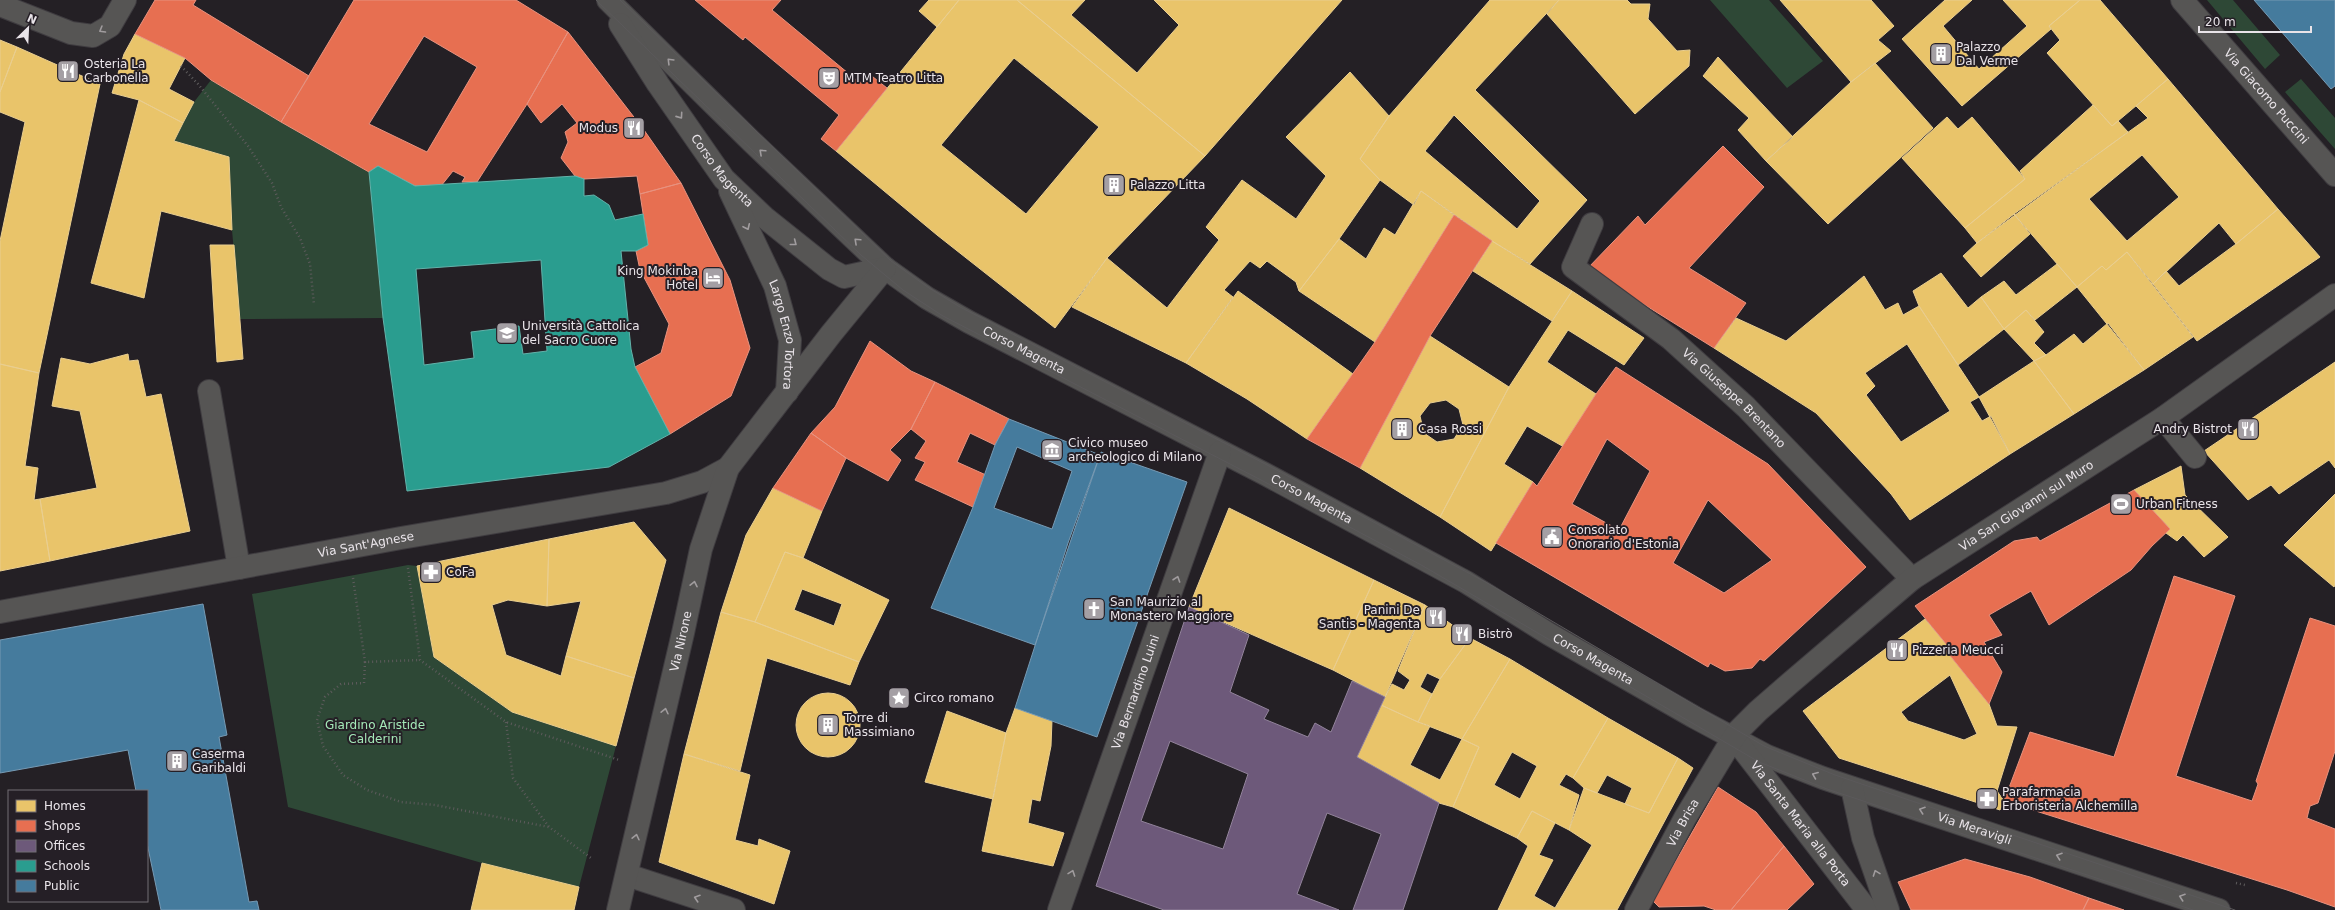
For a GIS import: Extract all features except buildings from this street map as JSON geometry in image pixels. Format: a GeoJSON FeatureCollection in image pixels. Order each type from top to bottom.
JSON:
{"type":"FeatureCollection","features":[{"type":"Feature","properties":{"kind":"street"},"geometry":{"type":"LineString","coordinates":[[0,5],[71,33],[93,36],[110,26],[125,0]]}},
{"type":"Feature","properties":{"kind":"street","name":"Corso Magenta"},"geometry":{"type":"LineString","coordinates":[[607,0],[658,84],[724,179],[788,238],[829,270],[844,277],[885,268]]}},
{"type":"Feature","properties":{"kind":"street","name":"Corso Magenta"},"geometry":{"type":"LineString","coordinates":[[607,0],[746,136],[885,268],[927,298],[969,322],[1466,582],[1549,634],[1694,717],[1734,738]]}},
{"type":"Feature","properties":{"kind":"street","name":"Via Giacomo Puccini"},"geometry":{"type":"LineString","coordinates":[[2182,0],[2335,175]]}},
{"type":"Feature","properties":{"kind":"street","name":"Largo Enzo Tortora"},"geometry":{"type":"LineString","coordinates":[[724,179],[775,286],[790,340],[787,392]]}},
{"type":"Feature","properties":{"kind":"street","name":"Via Giuseppe Brentano"},"geometry":{"type":"LineString","coordinates":[[1592,224],[1573,267],[1671,339],[1746,407],[1912,580]]}},
{"type":"Feature","properties":{"kind":"street","name":"Largo Enzo Tortora"},"geometry":{"type":"LineString","coordinates":[[787,392],[885,268]]}},
{"type":"Feature","properties":{"kind":"street","name":"Via San Giovanni sul Muro"},"geometry":{"type":"LineString","coordinates":[[1734,738],[1758,711],[1912,580],[2163,418],[2335,295]]}},
{"type":"Feature","properties":{"kind":"street"},"geometry":{"type":"LineString","coordinates":[[209,392],[239,568]]}},
{"type":"Feature","properties":{"kind":"street","name":"Via Nirone"},"geometry":{"type":"LineString","coordinates":[[618,910],[683,634],[701,549],[728,468],[787,392]]}},
{"type":"Feature","properties":{"kind":"street"},"geometry":{"type":"LineString","coordinates":[[2163,418],[2195,457]]}},
{"type":"Feature","properties":{"kind":"street","name":"Via Bernardino Luini"},"geometry":{"type":"LineString","coordinates":[[1059,910],[1220,452]]}},
{"type":"Feature","properties":{"kind":"street","name":"Via Sant'Agnese"},"geometry":{"type":"LineString","coordinates":[[0,612],[239,568],[666,493],[702,482],[728,468]]}},
{"type":"Feature","properties":{"kind":"street","name":"Via Meravigli"},"geometry":{"type":"LineString","coordinates":[[1734,738],[1766,756],[1852,788],[2219,910]]}},
{"type":"Feature","properties":{"kind":"street","name":"Via Brisa"},"geometry":{"type":"LineString","coordinates":[[1636,910],[1685,818],[1734,738]]}},
{"type":"Feature","properties":{"kind":"street","name":"Via Santa Maria alla Porta"},"geometry":{"type":"LineString","coordinates":[[1734,738],[1867,910]]}},
{"type":"Feature","properties":{"kind":"street"},"geometry":{"type":"LineString","coordinates":[[1852,788],[1863,838],[1888,910]]}},
{"type":"Feature","properties":{"kind":"street"},"geometry":{"type":"LineString","coordinates":[[627,875],[734,910]]}},
{"type":"Feature","properties":{"kind":"path"},"geometry":{"type":"LineString","coordinates":[[181,66],[198,84],[248,146],[272,183],[281,206],[300,238],[310,264],[314,305]]}},
{"type":"Feature","properties":{"kind":"path"},"geometry":{"type":"LineString","coordinates":[[408,565],[420,660]]}},
{"type":"Feature","properties":{"kind":"path"},"geometry":{"type":"LineString","coordinates":[[353,575],[365,662],[364,683],[341,684],[325,697],[317,720],[323,746],[343,775],[367,790],[401,802],[436,805],[549,827]]}},
{"type":"Feature","properties":{"kind":"path"},"geometry":{"type":"LineString","coordinates":[[365,662],[420,660],[506,722],[619,760]]}},
{"type":"Feature","properties":{"kind":"path"},"geometry":{"type":"LineString","coordinates":[[506,722],[513,778],[549,827],[591,858]]}},
{"type":"Feature","properties":{"kind":"green space"},"geometry":{"type":"Polygon","coordinates":[[[1710,0],[1769,0],[1823,61],[1787,88],[1710,0]]]}},
{"type":"Feature","properties":{"kind":"green space"},"geometry":{"type":"Polygon","coordinates":[[[2207,0],[2233,0],[2280,55],[2265,69],[2207,0]]]}},
{"type":"Feature","properties":{"kind":"green space"},"geometry":{"type":"Polygon","coordinates":[[[2301,79],[2335,118],[2335,149],[2285,92],[2301,79]]]}},
{"type":"Feature","properties":{"kind":"green space"},"geometry":{"type":"Polygon","coordinates":[[[211,80],[369,172],[383,318],[240,319],[232,230],[229,157],[174,141],[194,102],[211,80]]]}},
{"type":"Feature","properties":{"kind":"green space","name":"Giardino Aristide Calderini"},"geometry":{"type":"Polygon","coordinates":[[[408,565],[417,566],[434,657],[512,712],[616,746],[579,887],[482,863],[288,807],[252,594],[408,565]]]}},
{"type":"Feature","properties":{"kind":"tram line"},"geometry":{"type":"LineString","coordinates":[[596,0],[861,255],[903,290],[943,316],[1263,481],[1423,566],[1759,762],[1827,789],[2193,910]]}},
{"type":"Feature","properties":{"kind":"tram line"},"geometry":{"type":"LineString","coordinates":[[620,0],[891,261],[929,288],[960,307],[1269,466],[1489,584],[1764,746],[1835,775],[2235,910]]}},
{"type":"Feature","properties":{"kind":"place","name":"Palazzo Dal Verme"},"geometry":{"type":"Point","coordinates":[1941,54]}},
{"type":"Feature","properties":{"kind":"place","name":"Osteria La Carbonella"},"geometry":{"type":"Point","coordinates":[68,71]}},
{"type":"Feature","properties":{"kind":"place","name":"MTM Teatro Litta"},"geometry":{"type":"Point","coordinates":[829,78]}},
{"type":"Feature","properties":{"kind":"place","name":"Modus"},"geometry":{"type":"Point","coordinates":[634,128]}},
{"type":"Feature","properties":{"kind":"place","name":"Palazzo Litta"},"geometry":{"type":"Point","coordinates":[1114,185]}},
{"type":"Feature","properties":{"kind":"place","name":"King Mokinba Hotel"},"geometry":{"type":"Point","coordinates":[713,278]}},
{"type":"Feature","properties":{"kind":"place","name":"Università Cattolica del Sacro Cuore"},"geometry":{"type":"Point","coordinates":[507,333]}},
{"type":"Feature","properties":{"kind":"place","name":"Casa Rossi"},"geometry":{"type":"Point","coordinates":[1402,429]}},
{"type":"Feature","properties":{"kind":"place","name":"Andry Bistrot"},"geometry":{"type":"Point","coordinates":[2248,429]}},
{"type":"Feature","properties":{"kind":"place","name":"Civico museo archeologico di Milano"},"geometry":{"type":"Point","coordinates":[1052,450]}},
{"type":"Feature","properties":{"kind":"place","name":"Urban Fitness"},"geometry":{"type":"Point","coordinates":[2121,504]}},
{"type":"Feature","properties":{"kind":"place","name":"Consolato Onorario d'Estonia"},"geometry":{"type":"Point","coordinates":[1552,537]}},
{"type":"Feature","properties":{"kind":"place","name":"CoFa"},"geometry":{"type":"Point","coordinates":[431,572]}},
{"type":"Feature","properties":{"kind":"place","name":"San Maurizio al Monastero Maggiore"},"geometry":{"type":"Point","coordinates":[1094,609]}},
{"type":"Feature","properties":{"kind":"place","name":"Panini De Santis - Magenta"},"geometry":{"type":"Point","coordinates":[1436,617]}},
{"type":"Feature","properties":{"kind":"place","name":"Bistrò"},"geometry":{"type":"Point","coordinates":[1462,634]}},
{"type":"Feature","properties":{"kind":"place","name":"Pizzeria Meucci"},"geometry":{"type":"Point","coordinates":[1897,650]}},
{"type":"Feature","properties":{"kind":"place","name":"Circo romano"},"geometry":{"type":"Point","coordinates":[899,698]}},
{"type":"Feature","properties":{"kind":"place","name":"Torre di Massimiano"},"geometry":{"type":"Point","coordinates":[828,725]}},
{"type":"Feature","properties":{"kind":"place","name":"Caserma Garibaldi"},"geometry":{"type":"Point","coordinates":[177,761]}},
{"type":"Feature","properties":{"kind":"place","name":"Parafarmacia Erboristeria Alchemilla"},"geometry":{"type":"Point","coordinates":[1987,799]}}]}
